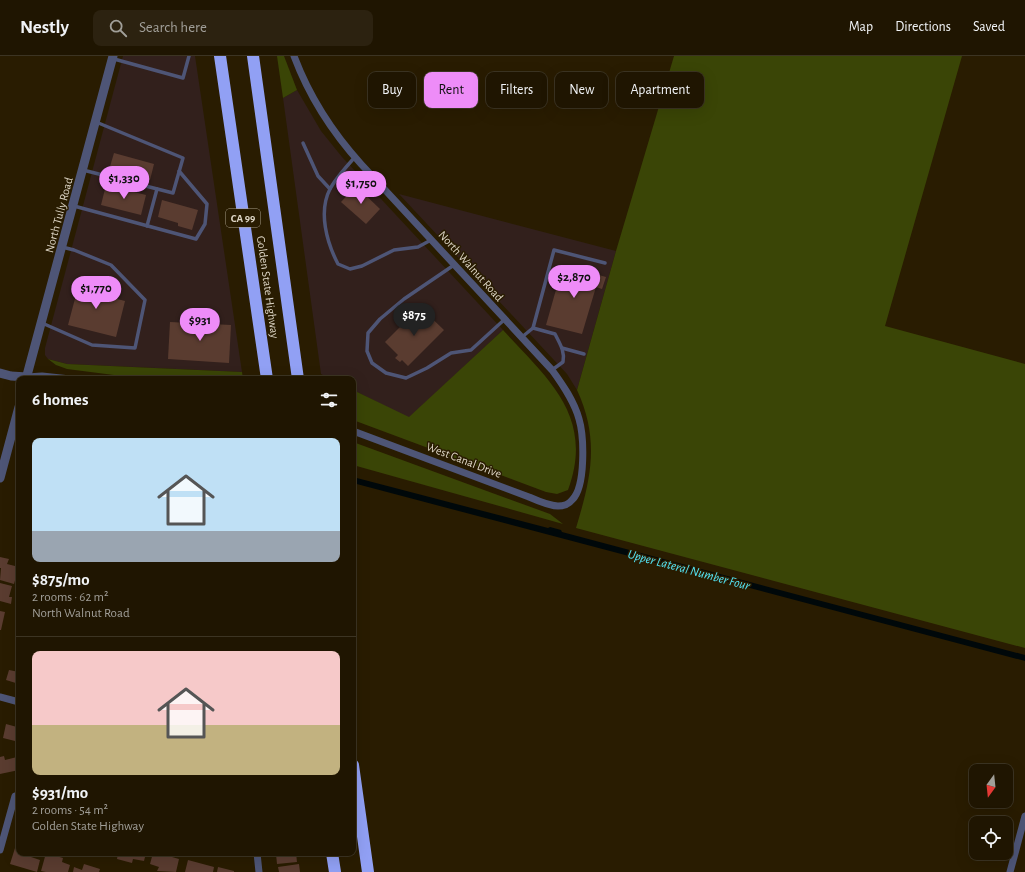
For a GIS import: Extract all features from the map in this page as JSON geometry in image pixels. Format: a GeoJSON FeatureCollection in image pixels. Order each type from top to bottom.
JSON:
{"type":"FeatureCollection","features":[{"type":"Feature","properties":{"kind":"highway","name":"Golden State Highway"},"geometry":{"type":"LineString","coordinates":[[220,56],[267,376]]}},
{"type":"Feature","properties":{"kind":"highway","name":"Golden State Highway"},"geometry":{"type":"LineString","coordinates":[[253,56],[298,376]]}},
{"type":"Feature","properties":{"kind":"highway"},"geometry":{"type":"LineString","coordinates":[[356,787],[367,866],[373,872]]}},
{"type":"Feature","properties":{"kind":"highway"},"geometry":{"type":"LineString","coordinates":[[332,856],[335,872]]}},
{"type":"Feature","properties":{"kind":"street","name":"North Walnut Road"},"geometry":{"type":"LineString","coordinates":[[294,56],[323,115],[355,158],[432,239],[454,265],[552,370],[574,403],[582,433],[583,461],[576,495],[573,500],[568,503]]}},
{"type":"Feature","properties":{"kind":"street","name":"North Tully Road"},"geometry":{"type":"LineString","coordinates":[[28,376],[112,57]]}},
{"type":"Feature","properties":{"kind":"street"},"geometry":{"type":"LineString","coordinates":[[0,373],[16,377]]}},
{"type":"Feature","properties":{"kind":"street"},"geometry":{"type":"LineString","coordinates":[[0,478],[16,418]]}},
{"type":"Feature","properties":{"kind":"street","name":"West Canal Drive"},"geometry":{"type":"LineString","coordinates":[[356,432],[549,505],[557,506],[568,503]]}},
{"type":"Feature","properties":{"kind":"street"},"geometry":{"type":"LineString","coordinates":[[0,696],[16,701]]}},
{"type":"Feature","properties":{"kind":"street"},"geometry":{"type":"LineString","coordinates":[[0,850],[16,796]]}},
{"type":"Feature","properties":{"kind":"street"},"geometry":{"type":"LineString","coordinates":[[1010,872],[1023,833],[1025,816]]}},
{"type":"Feature","properties":{"kind":"street"},"geometry":{"type":"LineString","coordinates":[[257,856],[259,872]]}},
{"type":"Feature","properties":{"kind":"lane"},"geometry":{"type":"LineString","coordinates":[[112,57],[183,78],[189,56]]}},
{"type":"Feature","properties":{"kind":"lane"},"geometry":{"type":"LineString","coordinates":[[83,170],[173,193],[180,171],[183,158],[96,122]]}},
{"type":"Feature","properties":{"kind":"lane"},"geometry":{"type":"LineString","coordinates":[[303,143],[318,176],[330,189]]}},
{"type":"Feature","properties":{"kind":"lane"},"geometry":{"type":"LineString","coordinates":[[355,158],[330,189],[325,203],[324,217],[332,251],[338,264],[350,269],[362,266],[394,250],[418,247],[432,239]]}},
{"type":"Feature","properties":{"kind":"lane"},"geometry":{"type":"LineString","coordinates":[[73,206],[196,239],[205,224],[208,204],[180,171]]}},
{"type":"Feature","properties":{"kind":"lane"},"geometry":{"type":"LineString","coordinates":[[147,226],[157,189]]}},
{"type":"Feature","properties":{"kind":"lane"},"geometry":{"type":"LineString","coordinates":[[42,323],[92,345],[134,348],[145,300],[111,265],[74,250],[62,247]]}},
{"type":"Feature","properties":{"kind":"lane"},"geometry":{"type":"LineString","coordinates":[[522,337],[533,328],[554,250],[605,263]]}},
{"type":"Feature","properties":{"kind":"lane"},"geometry":{"type":"LineString","coordinates":[[454,265],[404,299],[368,333],[367,351],[372,363],[386,373],[406,378],[427,368],[451,353],[471,350],[505,319]]}},
{"type":"Feature","properties":{"kind":"lane"},"geometry":{"type":"LineString","coordinates":[[533,328],[555,334],[562,348],[564,355],[563,362],[552,370]]}},
{"type":"Feature","properties":{"kind":"lane"},"geometry":{"type":"LineString","coordinates":[[562,348],[584,354]]}},
{"type":"Feature","properties":{"kind":"shaded area"},"geometry":{"type":"Polygon","coordinates":[[[123,56],[195,56],[242,372],[67,364],[48,359],[45,355],[45,348],[123,56]]]}},
{"type":"Feature","properties":{"kind":"shaded area"},"geometry":{"type":"Polygon","coordinates":[[[297,90],[321,131],[342,157],[503,330],[409,418],[356,392],[356,376],[325,376],[321,374],[283,98],[297,90]]]}},
{"type":"Feature","properties":{"kind":"shaded area"},"geometry":{"type":"Polygon","coordinates":[[[399,194],[616,251],[577,390],[567,374],[399,194]]]}},
{"type":"Feature","properties":{"kind":"green space"},"geometry":{"type":"Polygon","coordinates":[[[277,56],[284,56],[297,90],[283,98],[277,56]]]}},
{"type":"Feature","properties":{"kind":"green space"},"geometry":{"type":"Polygon","coordinates":[[[674,56],[962,56],[885,326],[1025,364],[1025,648],[576,528],[586,492],[591,459],[589,426],[577,390],[659,108],[704,108],[704,72],[669,72],[674,56]]]}},
{"type":"Feature","properties":{"kind":"green space"},"geometry":{"type":"Polygon","coordinates":[[[503,330],[536,365],[550,383],[562,401],[571,420],[576,441],[575,464],[568,490],[557,494],[546,492],[356,421],[356,391],[409,417],[503,330]]]}},
{"type":"Feature","properties":{"kind":"green space"},"geometry":{"type":"Polygon","coordinates":[[[48,359],[67,364],[242,372],[243,376],[122,376],[67,369],[56,365],[48,359]]]}},
{"type":"Feature","properties":{"kind":"green space"},"geometry":{"type":"Polygon","coordinates":[[[356,443],[550,514],[563,524],[356,466],[356,443]]]}},
{"type":"Feature","properties":{"kind":"water","name":"Upper Lateral Number Four"},"geometry":{"type":"Polygon","coordinates":[[[356,478],[548,528],[550,527],[561,530],[562,532],[1025,655],[1025,661],[356,484],[356,478]]]}},
{"type":"Feature","properties":{"kind":"building"},"geometry":{"type":"Polygon","coordinates":[[[114,153],[154,164],[150,180],[109,170],[114,153]]]}},
{"type":"Feature","properties":{"kind":"building"},"geometry":{"type":"Polygon","coordinates":[[[106,185],[146,195],[141,215],[101,205],[106,185]]]}},
{"type":"Feature","properties":{"kind":"building"},"geometry":{"type":"Polygon","coordinates":[[[356,186],[380,209],[366,224],[341,202],[356,186]]]}},
{"type":"Feature","properties":{"kind":"building"},"geometry":{"type":"Polygon","coordinates":[[[162,200],[198,210],[192,230],[178,226],[178,223],[158,217],[162,200]]]}},
{"type":"Feature","properties":{"kind":"building"},"geometry":{"type":"Polygon","coordinates":[[[563,265],[606,277],[602,289],[596,287],[582,334],[546,325],[563,265]]]}},
{"type":"Feature","properties":{"kind":"building"},"geometry":{"type":"Polygon","coordinates":[[[81,276],[97,281],[94,293],[125,301],[116,337],[68,325],[81,276]]]}},
{"type":"Feature","properties":{"kind":"building"},"geometry":{"type":"Polygon","coordinates":[[[420,307],[444,330],[408,366],[402,360],[400,362],[395,358],[398,355],[385,342],[420,307]]]}},
{"type":"Feature","properties":{"kind":"building"},"geometry":{"type":"Polygon","coordinates":[[[170,322],[231,325],[229,363],[168,359],[170,322]]]}},
{"type":"Feature","properties":{"kind":"building"},"geometry":{"type":"Polygon","coordinates":[[[0,557],[9,559],[7,564],[16,566],[14,584],[0,580],[0,557]]]}},
{"type":"Feature","properties":{"kind":"building"},"geometry":{"type":"Polygon","coordinates":[[[0,583],[12,586],[9,597],[12,597],[11,604],[0,601],[0,583]]]}},
{"type":"Feature","properties":{"kind":"building"},"geometry":{"type":"Polygon","coordinates":[[[0,611],[5,612],[1,630],[0,630],[0,611]]]}},
{"type":"Feature","properties":{"kind":"building"},"geometry":{"type":"Polygon","coordinates":[[[9,670],[16,671],[16,683],[6,680],[9,670]]]}},
{"type":"Feature","properties":{"kind":"building"},"geometry":{"type":"Polygon","coordinates":[[[6,724],[16,727],[16,741],[3,738],[6,724]]]}},
{"type":"Feature","properties":{"kind":"building"},"geometry":{"type":"Polygon","coordinates":[[[4,756],[5,760],[16,757],[16,771],[0,774],[0,757],[4,756]]]}},
{"type":"Feature","properties":{"kind":"building"},"geometry":{"type":"Polygon","coordinates":[[[15,848],[16,856],[28,856],[40,860],[37,872],[10,864],[15,848]]]}},
{"type":"Feature","properties":{"kind":"building"},"geometry":{"type":"Polygon","coordinates":[[[45,856],[56,856],[63,858],[62,862],[70,865],[68,872],[41,871],[45,856]]]}},
{"type":"Feature","properties":{"kind":"building"},"geometry":{"type":"Polygon","coordinates":[[[118,856],[145,856],[144,861],[133,859],[132,863],[117,859],[118,856]]]}},
{"type":"Feature","properties":{"kind":"building"},"geometry":{"type":"Polygon","coordinates":[[[152,856],[168,856],[179,859],[176,872],[157,871],[159,867],[150,864],[152,856]]]}},
{"type":"Feature","properties":{"kind":"building"},"geometry":{"type":"Polygon","coordinates":[[[276,856],[296,856],[297,862],[277,864],[276,856]]]}},
{"type":"Feature","properties":{"kind":"building"},"geometry":{"type":"Polygon","coordinates":[[[188,860],[214,867],[213,872],[185,872],[188,860]]]}},
{"type":"Feature","properties":{"kind":"building"},"geometry":{"type":"Polygon","coordinates":[[[84,864],[100,869],[99,872],[73,872],[74,867],[82,870],[84,864]]]}},
{"type":"Feature","properties":{"kind":"building"},"geometry":{"type":"Polygon","coordinates":[[[299,864],[300,872],[279,872],[278,867],[299,864]]]}},
{"type":"Feature","properties":{"kind":"building"},"geometry":{"type":"Polygon","coordinates":[[[218,867],[234,871],[234,872],[217,872],[218,867]]]}}]}
